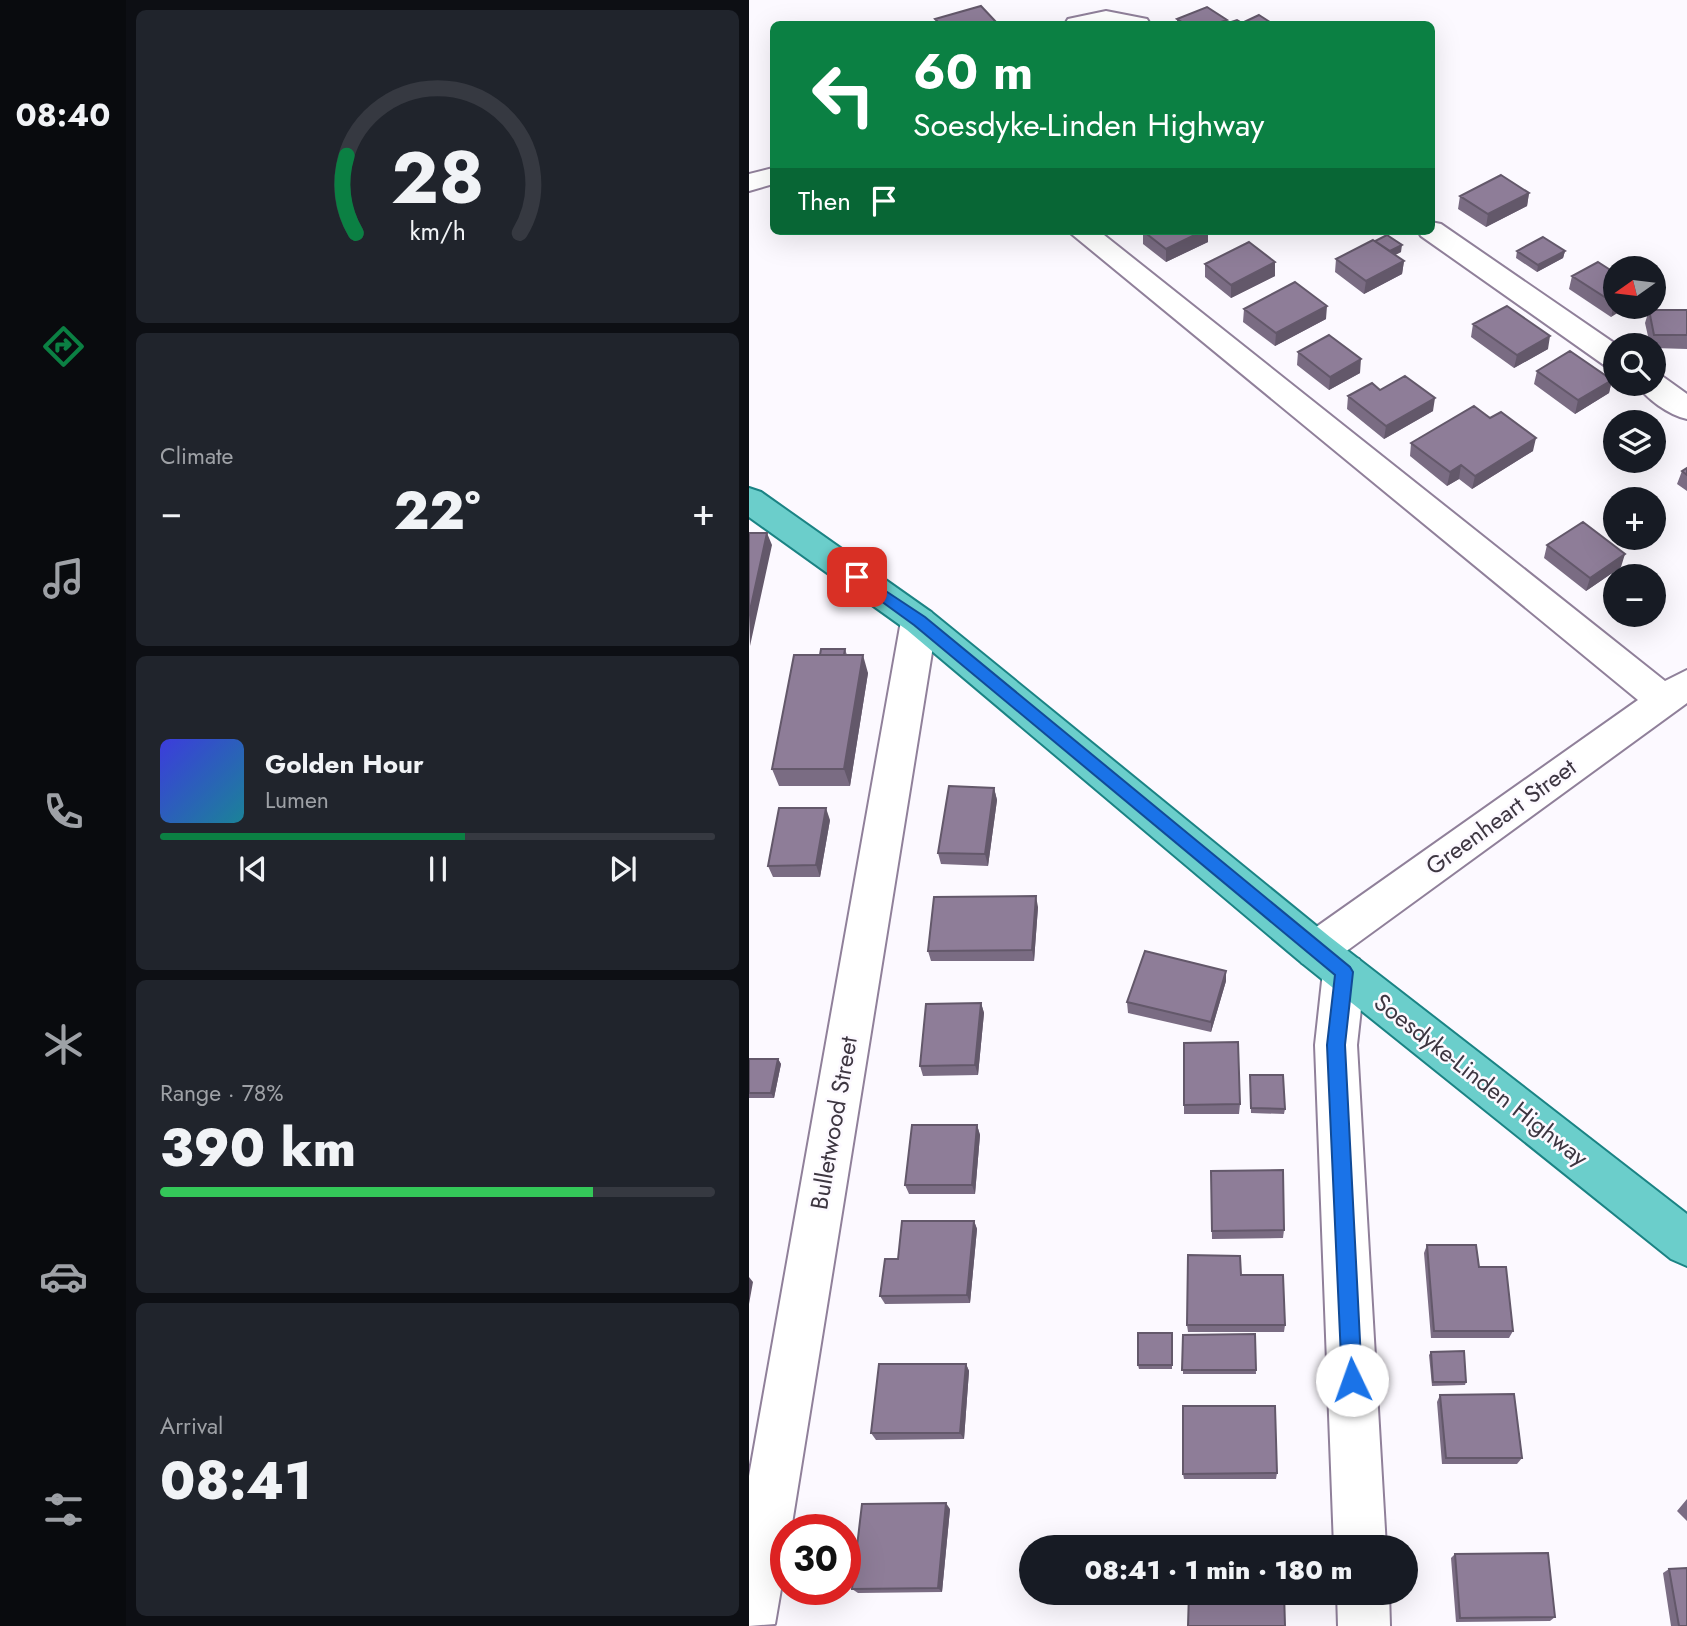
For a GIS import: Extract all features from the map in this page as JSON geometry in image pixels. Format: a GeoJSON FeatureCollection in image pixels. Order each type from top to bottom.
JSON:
{"type":"FeatureCollection","features":[{"type":"Feature","properties":{"kind":"main road","name":"Soesdyke-Linden Highway"},"geometry":{"type":"LineString","coordinates":[[750,502],[919,621],[1330,961],[1687,1243]]}},
{"type":"Feature","properties":{"kind":"street"},"geometry":{"type":"LineString","coordinates":[[1092,21],[1106,18],[1122,21]]}},
{"type":"Feature","properties":{"kind":"street"},"geometry":{"type":"LineString","coordinates":[[749,183],[770,177]]}},
{"type":"Feature","properties":{"kind":"street"},"geometry":{"type":"LineString","coordinates":[[1435,233],[1603,350]]}},
{"type":"Feature","properties":{"kind":"street"},"geometry":{"type":"LineString","coordinates":[[1087,235],[1675,692]]}},
{"type":"Feature","properties":{"kind":"street"},"geometry":{"type":"LineString","coordinates":[[1666,393],[1687,408]]}},
{"type":"Feature","properties":{"kind":"street","name":"Bulletwood Street"},"geometry":{"type":"LineString","coordinates":[[749,1624],[919,621]]}},
{"type":"Feature","properties":{"kind":"street","name":"Greenheart Street"},"geometry":{"type":"LineString","coordinates":[[1330,961],[1675,692]]}},
{"type":"Feature","properties":{"kind":"street"},"geometry":{"type":"LineString","coordinates":[[1330,961],[1359,1535]]}},
{"type":"Feature","properties":{"kind":"street"},"geometry":{"type":"LineString","coordinates":[[1363,1605],[1364,1626]]}},
{"type":"Feature","properties":{"kind":"building"},"geometry":{"type":"Polygon","coordinates":[[[981,6],[995,21],[937,21],[935,19],[981,6]]]}},
{"type":"Feature","properties":{"kind":"building"},"geometry":{"type":"Polygon","coordinates":[[[1207,7],[1227,20],[1180,21],[1177,19],[1207,7]]]}},
{"type":"Feature","properties":{"kind":"building"},"geometry":{"type":"Polygon","coordinates":[[[1259,15],[1268,21],[1246,21],[1259,15]]]}},
{"type":"Feature","properties":{"kind":"building"},"geometry":{"type":"Polygon","coordinates":[[[1501,175],[1529,193],[1488,214],[1460,196],[1501,175]]]}},
{"type":"Feature","properties":{"kind":"building"},"geometry":{"type":"Polygon","coordinates":[[[1148,235],[1195,235],[1166,249],[1148,235]]]}},
{"type":"Feature","properties":{"kind":"building"},"geometry":{"type":"Polygon","coordinates":[[[1387,235],[1402,245],[1390,251],[1375,241],[1387,235]]]}},
{"type":"Feature","properties":{"kind":"building"},"geometry":{"type":"Polygon","coordinates":[[[1543,237],[1565,251],[1538,265],[1517,251],[1543,237]]]}},
{"type":"Feature","properties":{"kind":"building"},"geometry":{"type":"Polygon","coordinates":[[[1373,240],[1404,261],[1366,281],[1336,259],[1373,240]]]}},
{"type":"Feature","properties":{"kind":"building"},"geometry":{"type":"Polygon","coordinates":[[[1249,242],[1275,262],[1231,285],[1205,264],[1249,242]]]}},
{"type":"Feature","properties":{"kind":"building"},"geometry":{"type":"Polygon","coordinates":[[[1598,262],[1603,265],[1603,296],[1572,276],[1598,262]]]}},
{"type":"Feature","properties":{"kind":"building"},"geometry":{"type":"Polygon","coordinates":[[[1295,282],[1327,306],[1276,333],[1244,309],[1295,282]]]}},
{"type":"Feature","properties":{"kind":"building"},"geometry":{"type":"Polygon","coordinates":[[[1507,306],[1550,336],[1517,355],[1473,324],[1507,306]]]}},
{"type":"Feature","properties":{"kind":"building"},"geometry":{"type":"Polygon","coordinates":[[[1666,310],[1687,310],[1687,335],[1654,333],[1651,319],[1666,319],[1666,310]]]}},
{"type":"Feature","properties":{"kind":"building"},"geometry":{"type":"Polygon","coordinates":[[[1329,335],[1361,359],[1330,377],[1298,352],[1329,335]]]}},
{"type":"Feature","properties":{"kind":"building"},"geometry":{"type":"Polygon","coordinates":[[[1570,351],[1603,374],[1603,385],[1578,400],[1537,371],[1570,351]]]}},
{"type":"Feature","properties":{"kind":"building"},"geometry":{"type":"Polygon","coordinates":[[[1405,376],[1435,398],[1386,426],[1348,396],[1372,383],[1380,390],[1405,376]]]}},
{"type":"Feature","properties":{"kind":"building"},"geometry":{"type":"Polygon","coordinates":[[[1474,406],[1490,418],[1501,412],[1536,438],[1475,476],[1461,465],[1450,472],[1411,443],[1474,406]]]}},
{"type":"Feature","properties":{"kind":"building"},"geometry":{"type":"Polygon","coordinates":[[[1583,522],[1603,537],[1603,550],[1620,550],[1625,554],[1610,564],[1603,564],[1603,569],[1590,578],[1547,545],[1583,522]]]}},
{"type":"Feature","properties":{"kind":"building"},"geometry":{"type":"Polygon","coordinates":[[[749,533],[767,533],[749,615],[749,533]]]}},
{"type":"Feature","properties":{"kind":"building"},"geometry":{"type":"Polygon","coordinates":[[[821,649],[845,649],[844,655],[820,655],[821,649]]]}},
{"type":"Feature","properties":{"kind":"building"},"geometry":{"type":"Polygon","coordinates":[[[794,655],[863,655],[844,769],[772,769],[794,655]]]}},
{"type":"Feature","properties":{"kind":"building"},"geometry":{"type":"Polygon","coordinates":[[[949,786],[994,788],[985,854],[938,853],[949,786]]]}},
{"type":"Feature","properties":{"kind":"building"},"geometry":{"type":"Polygon","coordinates":[[[779,808],[826,808],[816,865],[768,866],[779,808]]]}},
{"type":"Feature","properties":{"kind":"building"},"geometry":{"type":"Polygon","coordinates":[[[1036,896],[1032,950],[928,951],[934,897],[1036,896]]]}},
{"type":"Feature","properties":{"kind":"building"},"geometry":{"type":"Polygon","coordinates":[[[1145,951],[1226,971],[1211,1022],[1127,1002],[1145,951]]]}},
{"type":"Feature","properties":{"kind":"building"},"geometry":{"type":"Polygon","coordinates":[[[981,1003],[975,1065],[920,1066],[926,1004],[981,1003]]]}},
{"type":"Feature","properties":{"kind":"building"},"geometry":{"type":"Polygon","coordinates":[[[1238,1042],[1240,1104],[1184,1105],[1184,1043],[1238,1042]]]}},
{"type":"Feature","properties":{"kind":"building"},"geometry":{"type":"Polygon","coordinates":[[[749,1059],[778,1059],[771,1093],[749,1093],[749,1059]]]}},
{"type":"Feature","properties":{"kind":"building"},"geometry":{"type":"Polygon","coordinates":[[[1250,1075],[1283,1075],[1285,1109],[1251,1108],[1250,1075]]]}},
{"type":"Feature","properties":{"kind":"building"},"geometry":{"type":"Polygon","coordinates":[[[912,1125],[977,1125],[972,1185],[905,1185],[912,1125]]]}},
{"type":"Feature","properties":{"kind":"building"},"geometry":{"type":"Polygon","coordinates":[[[1283,1170],[1284,1230],[1212,1231],[1211,1171],[1283,1170]]]}},
{"type":"Feature","properties":{"kind":"building"},"geometry":{"type":"Polygon","coordinates":[[[902,1221],[974,1221],[967,1295],[880,1296],[885,1259],[898,1259],[902,1221]]]}},
{"type":"Feature","properties":{"kind":"building"},"geometry":{"type":"Polygon","coordinates":[[[1427,1245],[1476,1245],[1479,1267],[1506,1267],[1513,1331],[1434,1331],[1427,1245]]]}},
{"type":"Feature","properties":{"kind":"building"},"geometry":{"type":"Polygon","coordinates":[[[1188,1255],[1240,1256],[1241,1275],[1283,1275],[1285,1325],[1187,1325],[1188,1255]]]}},
{"type":"Feature","properties":{"kind":"building"},"geometry":{"type":"Polygon","coordinates":[[[1138,1333],[1172,1333],[1172,1365],[1138,1365],[1138,1333]]]}},
{"type":"Feature","properties":{"kind":"building"},"geometry":{"type":"Polygon","coordinates":[[[1255,1334],[1256,1370],[1182,1370],[1183,1335],[1255,1334]]]}},
{"type":"Feature","properties":{"kind":"building"},"geometry":{"type":"Polygon","coordinates":[[[1464,1351],[1466,1382],[1433,1382],[1431,1352],[1464,1351]]]}},
{"type":"Feature","properties":{"kind":"building"},"geometry":{"type":"Polygon","coordinates":[[[879,1364],[966,1364],[960,1433],[871,1433],[879,1364]]]}},
{"type":"Feature","properties":{"kind":"building"},"geometry":{"type":"Polygon","coordinates":[[[1514,1394],[1522,1458],[1446,1458],[1440,1395],[1514,1394]]]}},
{"type":"Feature","properties":{"kind":"building"},"geometry":{"type":"Polygon","coordinates":[[[1183,1406],[1275,1406],[1277,1473],[1183,1474],[1183,1406]]]}},
{"type":"Feature","properties":{"kind":"building"},"geometry":{"type":"Polygon","coordinates":[[[946,1503],[938,1588],[861,1589],[862,1504],[946,1503]]]}},
{"type":"Feature","properties":{"kind":"building"},"geometry":{"type":"Polygon","coordinates":[[[1548,1553],[1555,1617],[1460,1618],[1455,1554],[1548,1553]]]}},
{"type":"Feature","properties":{"kind":"building"},"geometry":{"type":"Polygon","coordinates":[[[1687,1568],[1687,1626],[1679,1626],[1669,1569],[1687,1568]]]}},
{"type":"Feature","properties":{"kind":"building"},"geometry":{"type":"Polygon","coordinates":[[[1189,1605],[1284,1605],[1285,1626],[1188,1626],[1189,1605]]]}},
{"type":"Feature","properties":{"kind":"route"},"geometry":{"type":"LineString","coordinates":[[857,577],[919,621],[1344,972],[1336,1045],[1352,1380]]}}]}
